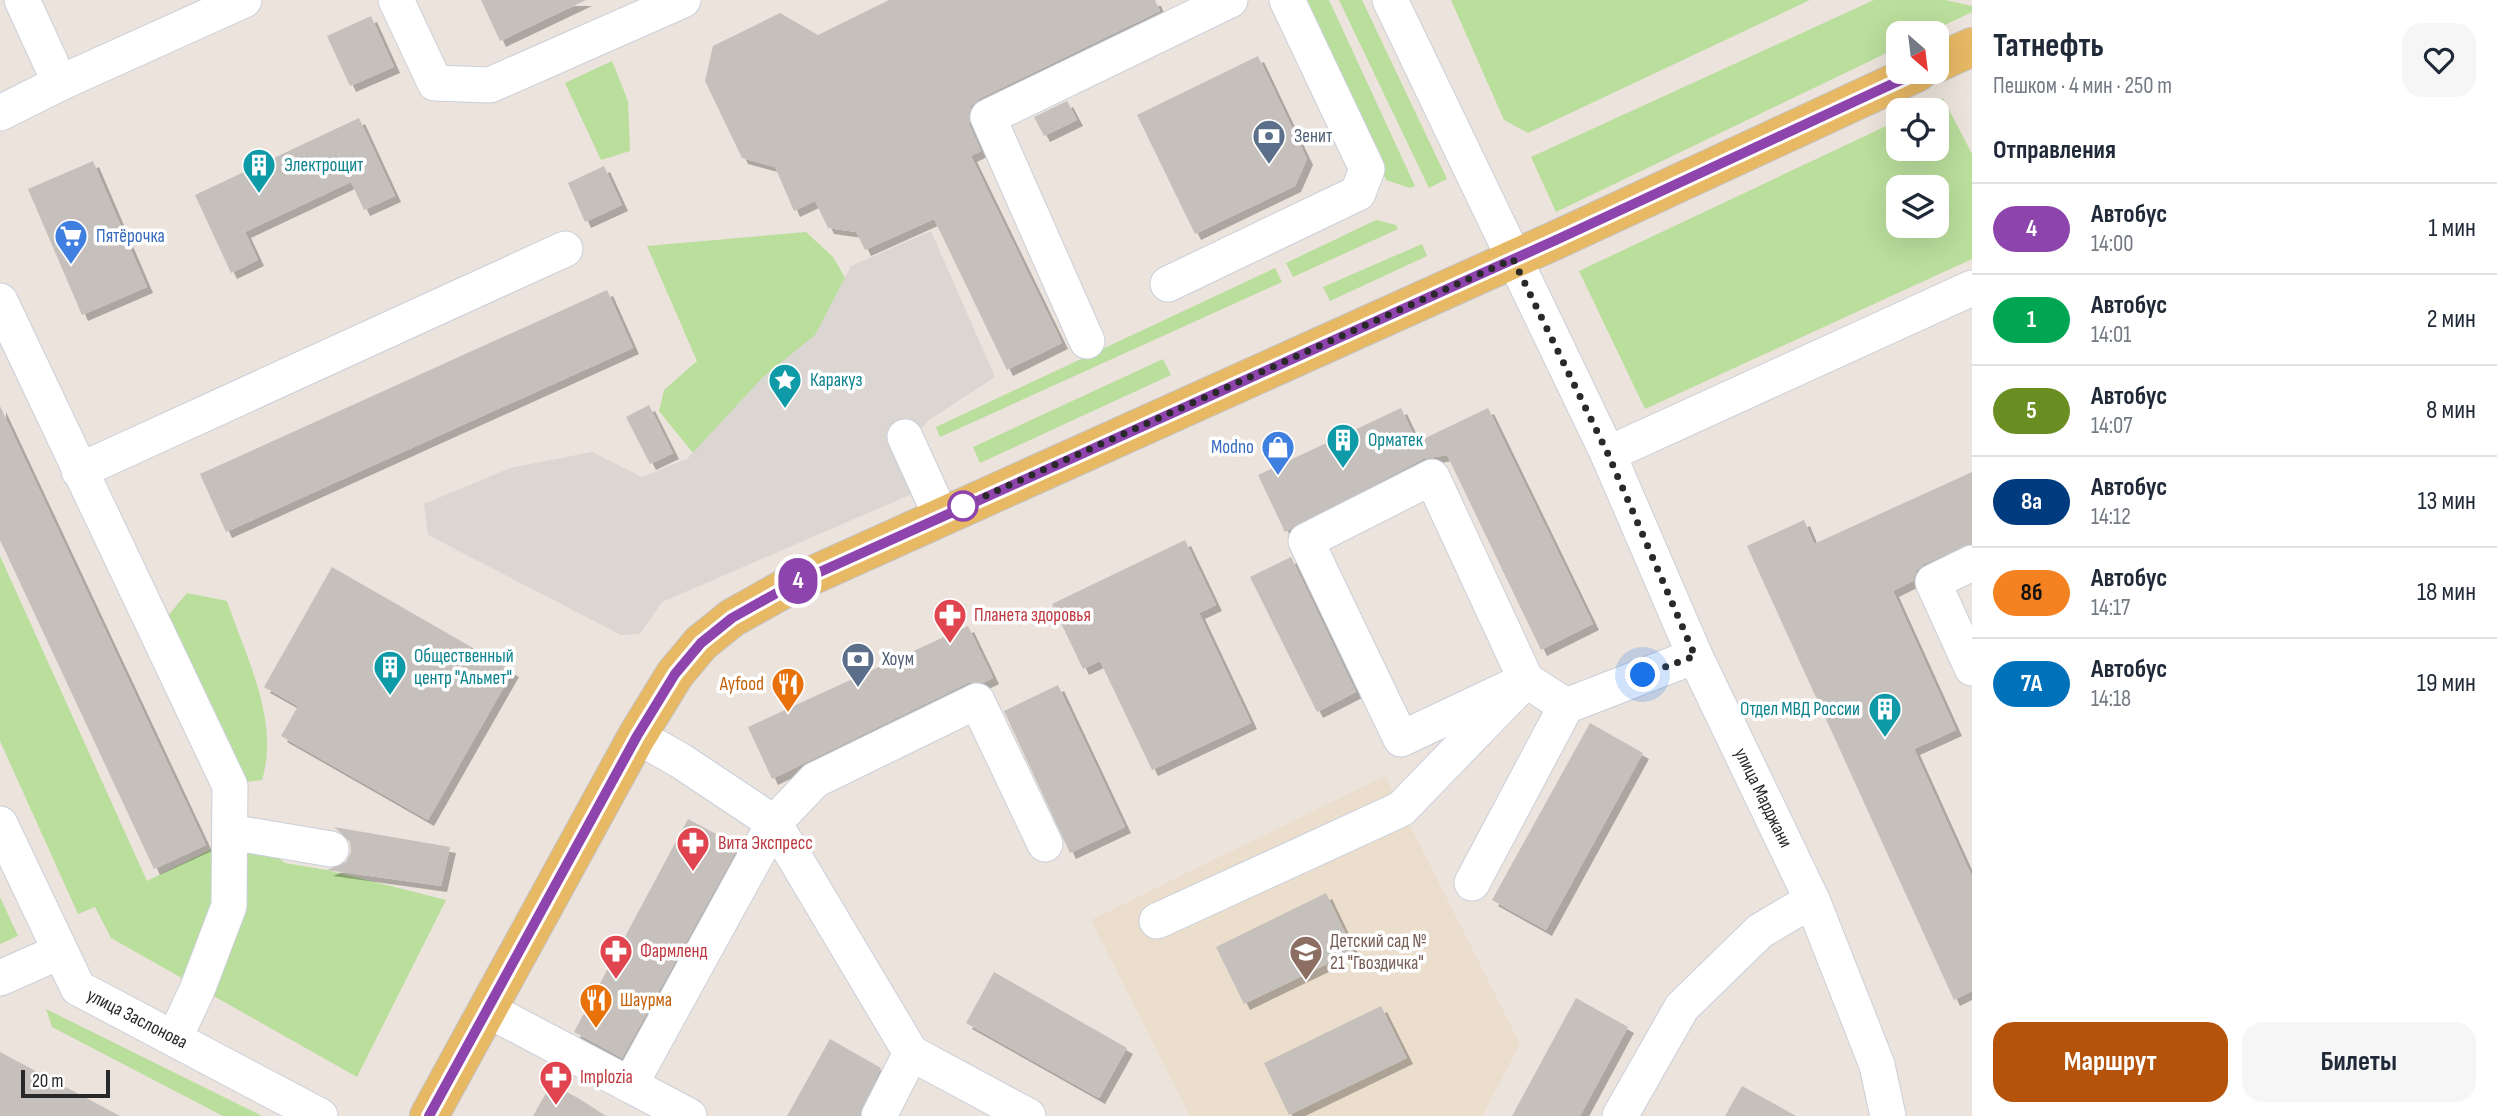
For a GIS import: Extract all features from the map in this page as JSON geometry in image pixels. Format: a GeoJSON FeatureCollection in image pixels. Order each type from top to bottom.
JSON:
{"type":"FeatureCollection","features":[{"type":"Feature","properties":{"kind":"main road"},"geometry":{"type":"LineString","coordinates":[[1950,57],[1972,47]]}},
{"type":"Feature","properties":{"kind":"main road"},"geometry":{"type":"LineString","coordinates":[[429,1116],[637,736],[684,664],[701,643],[732,618],[791,585],[1513,259],[1892,84]]}},
{"type":"Feature","properties":{"kind":"street"},"geometry":{"type":"LineString","coordinates":[[22,0],[60,83]]}},
{"type":"Feature","properties":{"kind":"street"},"geometry":{"type":"LineString","coordinates":[[396,0],[435,83],[491,85],[683,0]]}},
{"type":"Feature","properties":{"kind":"street"},"geometry":{"type":"LineString","coordinates":[[1087,341],[988,117],[1230,0]]}},
{"type":"Feature","properties":{"kind":"street"},"geometry":{"type":"LineString","coordinates":[[1168,284],[1358,193],[1367,169],[1287,0]]}},
{"type":"Feature","properties":{"kind":"street","name":"улица Марджани"},"geometry":{"type":"LineString","coordinates":[[1390,0],[1608,454],[1695,656],[1812,900],[1877,1065],[1888,1116]]}},
{"type":"Feature","properties":{"kind":"street"},"geometry":{"type":"LineString","coordinates":[[0,113],[234,2]]}},
{"type":"Feature","properties":{"kind":"street"},"geometry":{"type":"LineString","coordinates":[[79,471],[565,248]]}},
{"type":"Feature","properties":{"kind":"street"},"geometry":{"type":"LineString","coordinates":[[1608,454],[1972,288]]}},
{"type":"Feature","properties":{"kind":"street"},"geometry":{"type":"LineString","coordinates":[[0,301],[230,786],[229,906],[197,990],[175,1037]]}},
{"type":"Feature","properties":{"kind":"street"},"geometry":{"type":"LineString","coordinates":[[905,437],[941,516]]}},
{"type":"Feature","properties":{"kind":"street"},"geometry":{"type":"LineString","coordinates":[[1526,680],[1401,739],[1306,541],[1432,478],[1526,680],[1566,706]]}},
{"type":"Feature","properties":{"kind":"street"},"geometry":{"type":"LineString","coordinates":[[1972,563],[1933,582],[1972,668]]}},
{"type":"Feature","properties":{"kind":"street"},"geometry":{"type":"LineString","coordinates":[[1472,883],[1566,706],[1695,656]]}},
{"type":"Feature","properties":{"kind":"street"},"geometry":{"type":"LineString","coordinates":[[1157,921],[1401,809],[1526,680]]}},
{"type":"Feature","properties":{"kind":"street"},"geometry":{"type":"LineString","coordinates":[[630,1085],[774,823],[815,780],[977,701],[1045,844]]}},
{"type":"Feature","properties":{"kind":"street"},"geometry":{"type":"LineString","coordinates":[[637,736],[681,761],[774,823],[911,1053],[1028,1116]]}},
{"type":"Feature","properties":{"kind":"street","name":"улица Заслонова"},"geometry":{"type":"LineString","coordinates":[[0,824],[78,988],[320,1116]]}},
{"type":"Feature","properties":{"kind":"street"},"geometry":{"type":"LineString","coordinates":[[230,832],[331,849]]}},
{"type":"Feature","properties":{"kind":"street"},"geometry":{"type":"LineString","coordinates":[[1620,1116],[1682,1007],[1760,931],[1812,900]]}},
{"type":"Feature","properties":{"kind":"street"},"geometry":{"type":"LineString","coordinates":[[0,978],[59,952]]}},
{"type":"Feature","properties":{"kind":"street"},"geometry":{"type":"LineString","coordinates":[[488,1010],[689,1116]]}},
{"type":"Feature","properties":{"kind":"street"},"geometry":{"type":"LineString","coordinates":[[879,1116],[911,1053]]}},
{"type":"Feature","properties":{"kind":"shaded area"},"geometry":{"type":"Polygon","coordinates":[[[931,231],[995,377],[929,420],[901,452],[912,494],[662,602],[640,634],[621,635],[428,535],[424,504],[510,468],[592,452],[642,477],[687,459],[762,378],[815,335],[851,266],[931,231]]]}},
{"type":"Feature","properties":{"kind":"shaded area","name":"Детский сад № 21 \"Гвоздичка\""},"geometry":{"type":"Polygon","coordinates":[[[1385,776],[1520,1044],[1482,1116],[1190,1116],[1091,920],[1385,776]]]}},
{"type":"Feature","properties":{"kind":"green space"},"geometry":{"type":"Polygon","coordinates":[[[1305,0],[1329,0],[1415,186],[1410,188],[1386,180],[1305,0]]]}},
{"type":"Feature","properties":{"kind":"green space"},"geometry":{"type":"Polygon","coordinates":[[[1339,0],[1362,0],[1447,179],[1429,188],[1339,0]]]}},
{"type":"Feature","properties":{"kind":"green space"},"geometry":{"type":"Polygon","coordinates":[[[1451,0],[1810,0],[1528,133],[1504,120],[1451,0]]]}},
{"type":"Feature","properties":{"kind":"green space"},"geometry":{"type":"Polygon","coordinates":[[[1874,0],[1945,0],[1972,6],[1972,12],[1950,22],[1886,21],[1886,53],[1556,212],[1531,157],[1874,0]]]}},
{"type":"Feature","properties":{"kind":"green space"},"geometry":{"type":"Polygon","coordinates":[[[612,61],[628,101],[630,151],[601,160],[565,83],[612,61]]]}},
{"type":"Feature","properties":{"kind":"green space"},"geometry":{"type":"Polygon","coordinates":[[[1949,110],[1972,154],[1972,259],[1645,409],[1579,271],[1886,126],[1886,161],[1949,161],[1949,110]]]}},
{"type":"Feature","properties":{"kind":"green space"},"geometry":{"type":"Polygon","coordinates":[[[1376,220],[1396,225],[1398,229],[1293,277],[1286,263],[1376,220]]]}},
{"type":"Feature","properties":{"kind":"green space"},"geometry":{"type":"Polygon","coordinates":[[[806,232],[833,257],[868,317],[697,458],[659,411],[664,390],[697,361],[647,246],[806,232]]]}},
{"type":"Feature","properties":{"kind":"green space"},"geometry":{"type":"Polygon","coordinates":[[[1422,244],[1427,256],[1330,301],[1323,287],[1422,244]]]}},
{"type":"Feature","properties":{"kind":"green space"},"geometry":{"type":"Polygon","coordinates":[[[1275,268],[1282,282],[940,437],[936,427],[1275,268]]]}},
{"type":"Feature","properties":{"kind":"green space"},"geometry":{"type":"Polygon","coordinates":[[[1163,359],[1171,375],[980,463],[973,447],[1163,359]]]}},
{"type":"Feature","properties":{"kind":"green space"},"geometry":{"type":"Polygon","coordinates":[[[0,556],[147,881],[246,832],[285,863],[327,870],[446,900],[357,1077],[111,938],[95,907],[78,914],[0,741],[0,556]]]}},
{"type":"Feature","properties":{"kind":"green space"},"geometry":{"type":"Polygon","coordinates":[[[187,593],[227,601],[264,712],[267,735],[262,780],[238,783],[161,624],[187,593]]]}},
{"type":"Feature","properties":{"kind":"green space"},"geometry":{"type":"Polygon","coordinates":[[[0,897],[18,936],[0,944],[0,897]]]}},
{"type":"Feature","properties":{"kind":"green space"},"geometry":{"type":"Polygon","coordinates":[[[46,1009],[262,1116],[223,1116],[52,1027],[46,1009]]]}},
{"type":"Feature","properties":{"kind":"building"},"geometry":{"type":"Polygon","coordinates":[[[481,0],[586,0],[500,41],[481,0]]]}},
{"type":"Feature","properties":{"kind":"building"},"geometry":{"type":"Polygon","coordinates":[[[889,0],[1155,0],[1160,11],[979,99],[971,106],[969,124],[981,151],[971,156],[1062,343],[1007,370],[934,219],[865,250],[856,232],[828,228],[815,201],[794,211],[775,167],[742,158],[705,81],[713,46],[780,13],[818,35],[889,0]]]}},
{"type":"Feature","properties":{"kind":"building"},"geometry":{"type":"Polygon","coordinates":[[[371,16],[394,67],[350,86],[327,36],[371,16]]]}},
{"type":"Feature","properties":{"kind":"building"},"geometry":{"type":"Polygon","coordinates":[[[1258,56],[1307,159],[1295,186],[1195,234],[1137,115],[1258,56]]]}},
{"type":"Feature","properties":{"kind":"building"},"geometry":{"type":"Polygon","coordinates":[[[1067,101],[1077,120],[1044,136],[1034,117],[1067,101]]]}},
{"type":"Feature","properties":{"kind":"building","name":"Электрощит"},"geometry":{"type":"Polygon","coordinates":[[[359,118],[395,196],[364,210],[351,182],[245,232],[258,260],[231,273],[195,195],[359,118]]]}},
{"type":"Feature","properties":{"kind":"building"},"geometry":{"type":"Polygon","coordinates":[[[93,161],[147,287],[82,315],[28,189],[93,161]]]}},
{"type":"Feature","properties":{"kind":"building"},"geometry":{"type":"Polygon","coordinates":[[[604,166],[622,205],[585,222],[568,183],[604,166]]]}},
{"type":"Feature","properties":{"kind":"building"},"geometry":{"type":"Polygon","coordinates":[[[607,290],[633,348],[226,532],[200,474],[607,290]]]}},
{"type":"Feature","properties":{"kind":"building"},"geometry":{"type":"Polygon","coordinates":[[[649,405],[673,453],[650,464],[626,417],[649,405]]]}},
{"type":"Feature","properties":{"kind":"building"},"geometry":{"type":"Polygon","coordinates":[[[0,406],[206,845],[154,869],[0,540],[0,406]]]}},
{"type":"Feature","properties":{"kind":"building"},"geometry":{"type":"Polygon","coordinates":[[[1401,408],[1417,442],[1488,408],[1593,624],[1541,650],[1447,455],[1423,459],[1285,532],[1258,475],[1401,408]]]}},
{"type":"Feature","properties":{"kind":"building","name":"Отдел МВД России"},"geometry":{"type":"Polygon","coordinates":[[[1972,472],[1972,543],[1924,564],[1916,571],[1913,581],[1893,591],[1956,730],[1914,749],[1972,877],[1972,991],[1954,1000],[1747,546],[1804,520],[1814,544],[1972,472]]]}},
{"type":"Feature","properties":{"kind":"building"},"geometry":{"type":"Polygon","coordinates":[[[1185,540],[1216,605],[1199,613],[1251,723],[1152,770],[1100,661],[1083,669],[1052,604],[1185,540]]]}},
{"type":"Feature","properties":{"kind":"building"},"geometry":{"type":"Polygon","coordinates":[[[1291,557],[1356,692],[1317,712],[1250,577],[1291,557]]]}},
{"type":"Feature","properties":{"kind":"building","name":"Общественный центр \"Альмет\""},"geometry":{"type":"Polygon","coordinates":[[[332,567],[513,671],[428,820],[281,736],[298,706],[264,687],[332,567]]]}},
{"type":"Feature","properties":{"kind":"building"},"geometry":{"type":"Polygon","coordinates":[[[968,626],[993,678],[983,683],[968,683],[772,779],[748,727],[968,626]]]}},
{"type":"Feature","properties":{"kind":"building"},"geometry":{"type":"Polygon","coordinates":[[[1058,685],[1125,827],[1070,853],[1004,711],[1058,685]]]}},
{"type":"Feature","properties":{"kind":"building"},"geometry":{"type":"Polygon","coordinates":[[[1590,723],[1643,753],[1546,930],[1492,900],[1590,723]]]}},
{"type":"Feature","properties":{"kind":"building"},"geometry":{"type":"Polygon","coordinates":[[[688,819],[739,846],[622,1058],[574,1032],[688,819]]]}},
{"type":"Feature","properties":{"kind":"building"},"geometry":{"type":"Polygon","coordinates":[[[334,827],[450,847],[441,886],[327,870],[346,862],[351,852],[350,841],[334,827]]]}},
{"type":"Feature","properties":{"kind":"building"},"geometry":{"type":"Polygon","coordinates":[[[1326,893],[1354,951],[1244,1004],[1216,947],[1326,893]]]}},
{"type":"Feature","properties":{"kind":"building"},"geometry":{"type":"Polygon","coordinates":[[[994,972],[1127,1048],[1099,1098],[966,1023],[994,972]]]}},
{"type":"Feature","properties":{"kind":"building"},"geometry":{"type":"Polygon","coordinates":[[[1576,998],[1628,1027],[1580,1116],[1512,1116],[1576,998]]]}},
{"type":"Feature","properties":{"kind":"building"},"geometry":{"type":"Polygon","coordinates":[[[1381,1006],[1407,1058],[1289,1115],[1264,1063],[1381,1006]]]}},
{"type":"Feature","properties":{"kind":"building"},"geometry":{"type":"Polygon","coordinates":[[[830,1039],[881,1068],[859,1116],[787,1116],[830,1039]]]}},
{"type":"Feature","properties":{"kind":"building"},"geometry":{"type":"Polygon","coordinates":[[[0,1052],[120,1116],[0,1116],[0,1052]]]}},
{"type":"Feature","properties":{"kind":"building","name":"Implozia"},"geometry":{"type":"Polygon","coordinates":[[[551,1084],[578,1098],[606,1116],[533,1116],[551,1084]]]}},
{"type":"Feature","properties":{"kind":"building"},"geometry":{"type":"Polygon","coordinates":[[[1742,1086],[1796,1116],[1725,1116],[1742,1086]]]}},
{"type":"Feature","properties":{"kind":"bus line","name":"4"},"geometry":{"type":"LineString","coordinates":[[429,1116],[637,736],[675,674],[701,643],[732,618],[791,585],[1556,240],[1892,84]]}},
{"type":"Feature","properties":{"kind":"place","name":"Зенит"},"geometry":{"type":"Point","coordinates":[1269,166]}},
{"type":"Feature","properties":{"kind":"place","name":"Электрощит"},"geometry":{"type":"Point","coordinates":[259,195]}},
{"type":"Feature","properties":{"kind":"place","name":"Пятёрочка"},"geometry":{"type":"Point","coordinates":[71,266]}},
{"type":"Feature","properties":{"kind":"place","name":"Каракуз"},"geometry":{"type":"Point","coordinates":[785,410]}},
{"type":"Feature","properties":{"kind":"place","name":"Орматек"},"geometry":{"type":"Point","coordinates":[1343,470]}},
{"type":"Feature","properties":{"kind":"place","name":"Modno"},"geometry":{"type":"Point","coordinates":[1278,477]}},
{"type":"Feature","properties":{"kind":"place","name":"Планета здоровья"},"geometry":{"type":"Point","coordinates":[950,645]}},
{"type":"Feature","properties":{"kind":"place","name":"Хоум"},"geometry":{"type":"Point","coordinates":[858,689]}},
{"type":"Feature","properties":{"kind":"place","name":"Общественный центр \"Альмет\""},"geometry":{"type":"Point","coordinates":[390,697]}},
{"type":"Feature","properties":{"kind":"place","name":"Ayfood"},"geometry":{"type":"Point","coordinates":[788,714]}},
{"type":"Feature","properties":{"kind":"place","name":"Отдел МВД России"},"geometry":{"type":"Point","coordinates":[1885,739]}},
{"type":"Feature","properties":{"kind":"place","name":"Вита Экспресс"},"geometry":{"type":"Point","coordinates":[693,873]}},
{"type":"Feature","properties":{"kind":"place","name":"Фармленд"},"geometry":{"type":"Point","coordinates":[616,981]}},
{"type":"Feature","properties":{"kind":"place","name":"Детский сад № 21 \"Гвоздичка\""},"geometry":{"type":"Point","coordinates":[1306,982]}},
{"type":"Feature","properties":{"kind":"place","name":"Шаурма"},"geometry":{"type":"Point","coordinates":[596,1030]}},
{"type":"Feature","properties":{"kind":"place","name":"Implozia"},"geometry":{"type":"Point","coordinates":[556,1107]}},
{"type":"Feature","properties":{"kind":"route"},"geometry":{"type":"LineString","coordinates":[[963,506],[961,507],[1513,259],[1608,454],[1695,656],[1643,675]]}}]}
